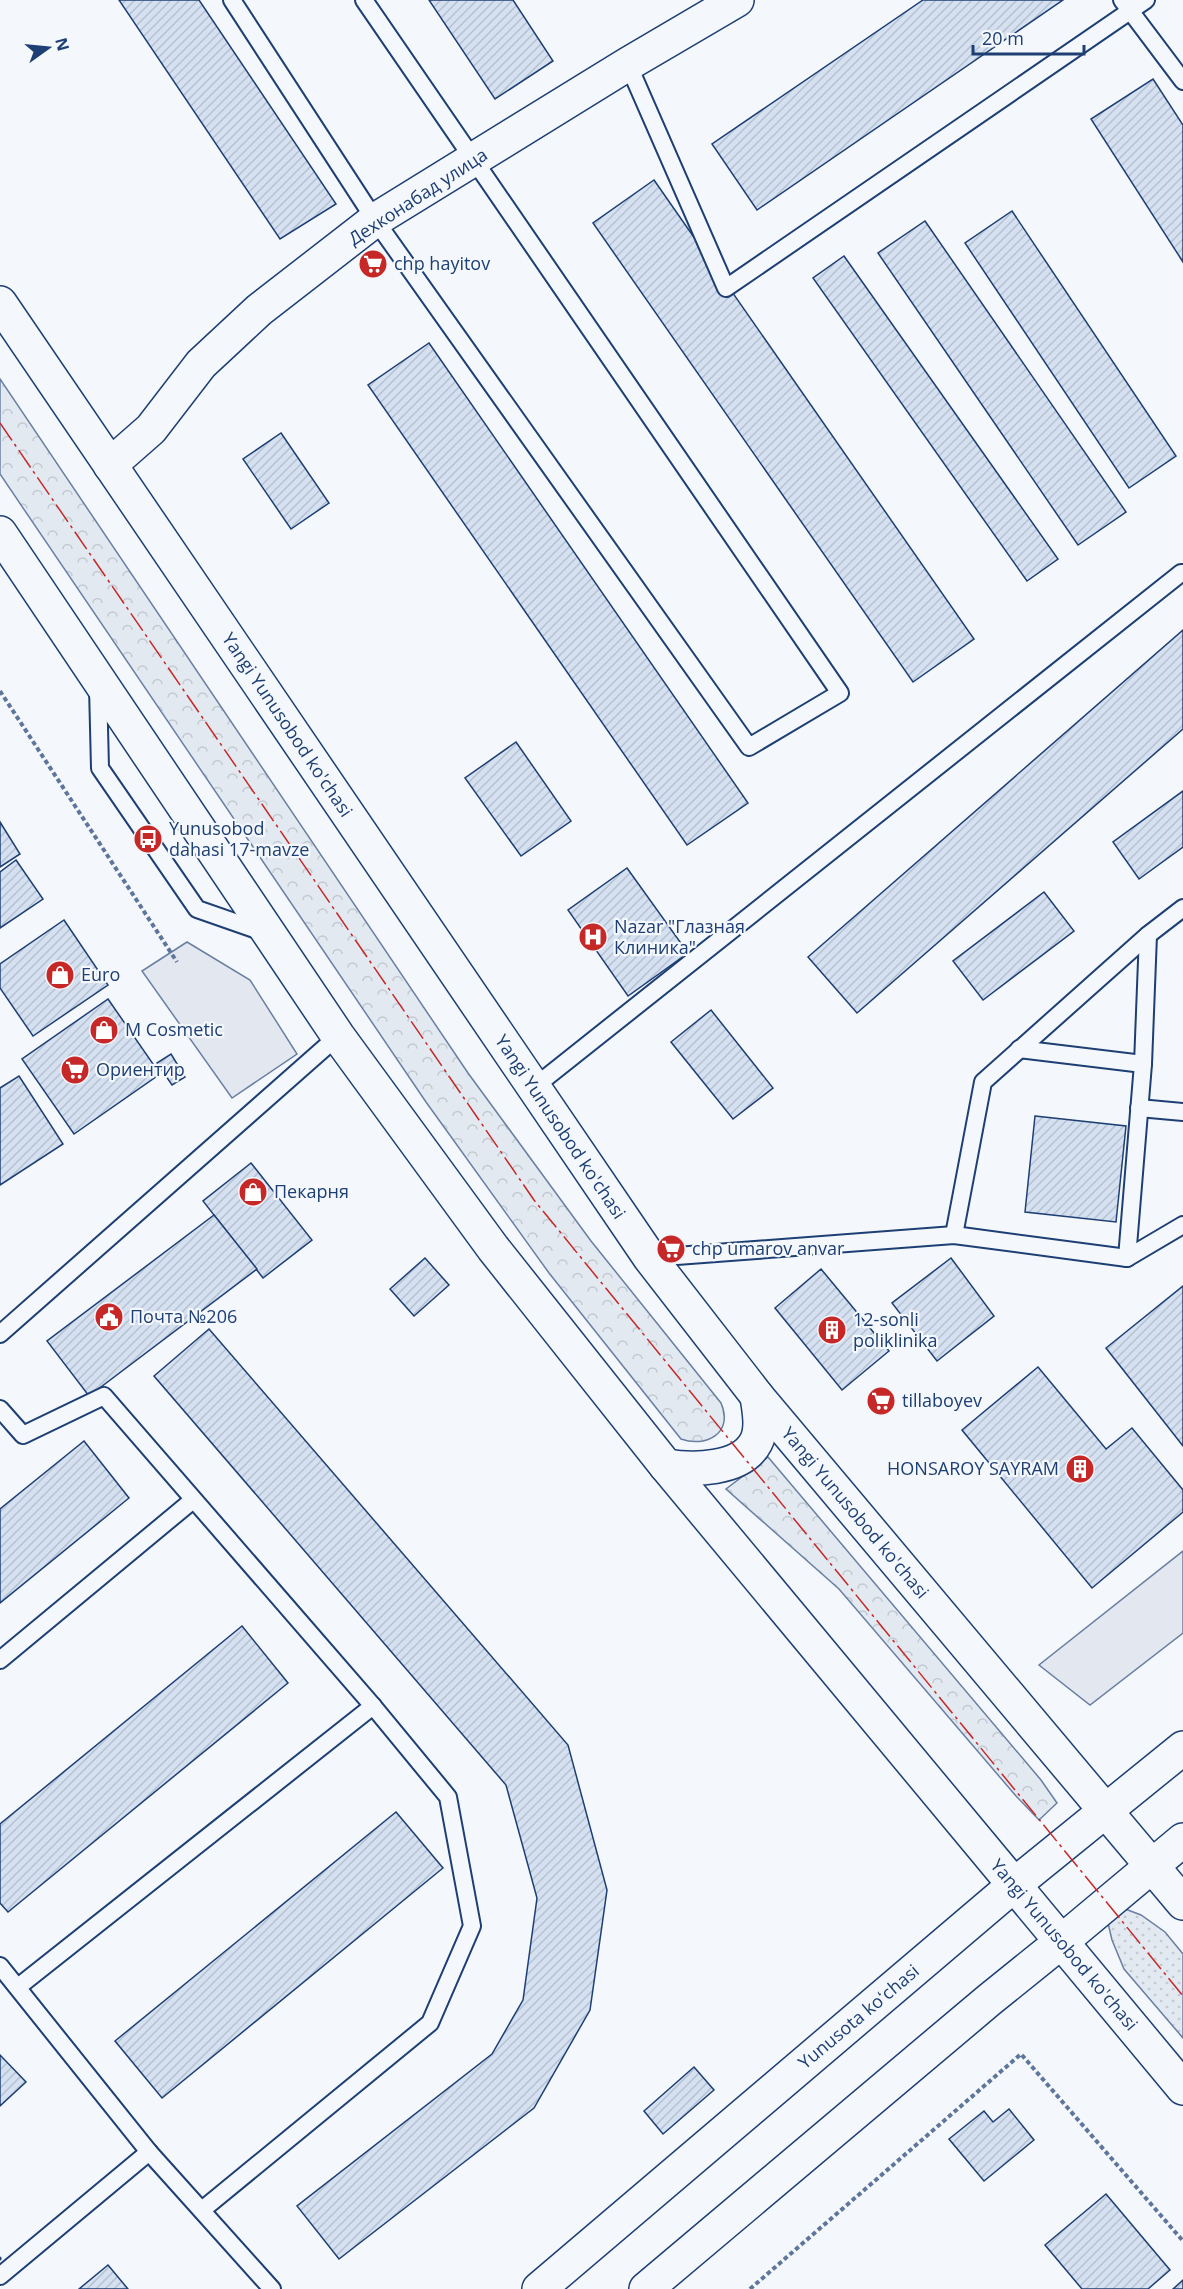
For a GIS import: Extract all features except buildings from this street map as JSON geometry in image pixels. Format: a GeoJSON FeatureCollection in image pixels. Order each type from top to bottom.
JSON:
{"type":"FeatureCollection","features":[{"type":"Feature","properties":{"kind":"main road","name":"Дехконабад улица"},"geometry":{"type":"LineString","coordinates":[[110,465],[152,429],[201,364],[260,310],[375,220],[473,162],[628,64],[737,0]]}},
{"type":"Feature","properties":{"kind":"main road","name":"Yangi Yunusobod ko'chasi"},"geometry":{"type":"LineString","coordinates":[[0,303],[650,1258],[757,1396],[1183,1903]]}},
{"type":"Feature","properties":{"kind":"main road","name":"Yangi Yunusobod ko'chasi"},"geometry":{"type":"LineString","coordinates":[[0,533],[338,1036],[493,1248],[666,1466],[1183,2088]]}},
{"type":"Feature","properties":{"kind":"main road"},"geometry":{"type":"LineString","coordinates":[[666,1466],[705,1469],[720,1466],[747,1453],[756,1442],[761,1424],[757,1396]]}},
{"type":"Feature","properties":{"kind":"main road","name":"Yunusota koʻchasi"},"geometry":{"type":"LineString","coordinates":[[538,2289],[1014,1885],[1183,1748]]}},
{"type":"Feature","properties":{"kind":"main road"},"geometry":{"type":"LineString","coordinates":[[646,2289],[1183,1840]]}},
{"type":"Feature","properties":{"kind":"lane"},"geometry":{"type":"LineString","coordinates":[[232,0],[375,220],[749,747],[840,693],[473,162],[364,0]]}},
{"type":"Feature","properties":{"kind":"lane"},"geometry":{"type":"LineString","coordinates":[[628,64],[726,288],[1126,6],[1146,0]]}},
{"type":"Feature","properties":{"kind":"lane"},"geometry":{"type":"LineString","coordinates":[[1126,6],[1183,81]]}},
{"type":"Feature","properties":{"kind":"lane"},"geometry":{"type":"LineString","coordinates":[[533,1088],[1183,573]]}},
{"type":"Feature","properties":{"kind":"lane"},"geometry":{"type":"LineString","coordinates":[[98,678],[100,768],[196,909],[270,934]]}},
{"type":"Feature","properties":{"kind":"lane"},"geometry":{"type":"LineString","coordinates":[[954,1235],[983,1082],[1148,935],[1183,908]]}},
{"type":"Feature","properties":{"kind":"lane"},"geometry":{"type":"LineString","coordinates":[[1128,1258],[1143,1064],[1148,935]]}},
{"type":"Feature","properties":{"kind":"lane"},"geometry":{"type":"LineString","coordinates":[[0,1334],[338,1036]]}},
{"type":"Feature","properties":{"kind":"lane"},"geometry":{"type":"LineString","coordinates":[[1019,1049],[1143,1064]]}},
{"type":"Feature","properties":{"kind":"lane"},"geometry":{"type":"LineString","coordinates":[[1139,1108],[1183,1113]]}},
{"type":"Feature","properties":{"kind":"lane"},"geometry":{"type":"LineString","coordinates":[[650,1258],[954,1235],[1128,1258],[1183,1225]]}},
{"type":"Feature","properties":{"kind":"lane"},"geometry":{"type":"LineString","coordinates":[[0,1408],[23,1435],[104,1396],[373,1706],[448,1797],[472,1926],[430,2023],[202,2210]]}},
{"type":"Feature","properties":{"kind":"lane"},"geometry":{"type":"LineString","coordinates":[[0,1660],[193,1500]]}},
{"type":"Feature","properties":{"kind":"lane"},"geometry":{"type":"LineString","coordinates":[[18,1988],[373,1706]]}},
{"type":"Feature","properties":{"kind":"lane"},"geometry":{"type":"LineString","coordinates":[[0,1966],[149,2152],[272,2289]]}},
{"type":"Feature","properties":{"kind":"lane"},"geometry":{"type":"LineString","coordinates":[[0,2277],[149,2152]]}},
{"type":"Feature","properties":{"kind":"path"},"geometry":{"type":"LineString","coordinates":[[0,691],[177,962]]}},
{"type":"Feature","properties":{"kind":"path"},"geometry":{"type":"LineString","coordinates":[[750,2289],[1021,2054],[1183,2241]]}},
{"type":"Feature","properties":{"kind":"green space"},"geometry":{"type":"Polygon","coordinates":[[[0,379],[468,1073],[591,1241],[721,1403],[724,1423],[715,1436],[700,1441],[681,1439],[549,1273],[426,1102],[0,474],[0,379]]]}},
{"type":"Feature","properties":{"kind":"green space"},"geometry":{"type":"Polygon","coordinates":[[[768,1457],[1041,1780],[1057,1803],[1039,1820],[839,1589],[726,1489],[768,1457]]]}},
{"type":"Feature","properties":{"kind":"green space"},"geometry":{"type":"Polygon","coordinates":[[[1120,1907],[1141,1915],[1165,1932],[1183,1954],[1183,2038],[1124,1969],[1112,1940],[1107,1919],[1120,1907]]]}},
{"type":"Feature","properties":{"kind":"shaded area"},"geometry":{"type":"Polygon","coordinates":[[[187,942],[250,980],[297,1054],[232,1098],[142,971],[187,942]]]}},
{"type":"Feature","properties":{"kind":"shaded area"},"geometry":{"type":"Polygon","coordinates":[[[1183,1551],[1183,1633],[1090,1705],[1039,1665],[1183,1551]]]}},
{"type":"Feature","properties":{"kind":"power"},"geometry":{"type":"LineString","coordinates":[[0,423],[534,1200],[1183,1996]]}},
{"type":"Feature","properties":{"kind":"place","name":"chp hayitov"},"geometry":{"type":"Point","coordinates":[373,264]}},
{"type":"Feature","properties":{"kind":"place","name":"Yunusobod dahasi 17-mavze"},"geometry":{"type":"Point","coordinates":[148,839]}},
{"type":"Feature","properties":{"kind":"place","name":"Nazar \"Глазная Клиника\""},"geometry":{"type":"Point","coordinates":[593,937]}},
{"type":"Feature","properties":{"kind":"place","name":"Euro"},"geometry":{"type":"Point","coordinates":[60,975]}},
{"type":"Feature","properties":{"kind":"place","name":"M Cosmetic"},"geometry":{"type":"Point","coordinates":[104,1030]}},
{"type":"Feature","properties":{"kind":"place","name":"Ориентир"},"geometry":{"type":"Point","coordinates":[75,1070]}},
{"type":"Feature","properties":{"kind":"place","name":"Пекарня"},"geometry":{"type":"Point","coordinates":[253,1192]}},
{"type":"Feature","properties":{"kind":"place","name":"chp umarov anvar"},"geometry":{"type":"Point","coordinates":[671,1249]}},
{"type":"Feature","properties":{"kind":"place","name":"Почта №206"},"geometry":{"type":"Point","coordinates":[109,1317]}},
{"type":"Feature","properties":{"kind":"place","name":"12-sonli poliklinika"},"geometry":{"type":"Point","coordinates":[832,1330]}},
{"type":"Feature","properties":{"kind":"place","name":"tillaboyev"},"geometry":{"type":"Point","coordinates":[881,1401]}},
{"type":"Feature","properties":{"kind":"place","name":"HONSAROY SAYRAM"},"geometry":{"type":"Point","coordinates":[1080,1469]}}]}
